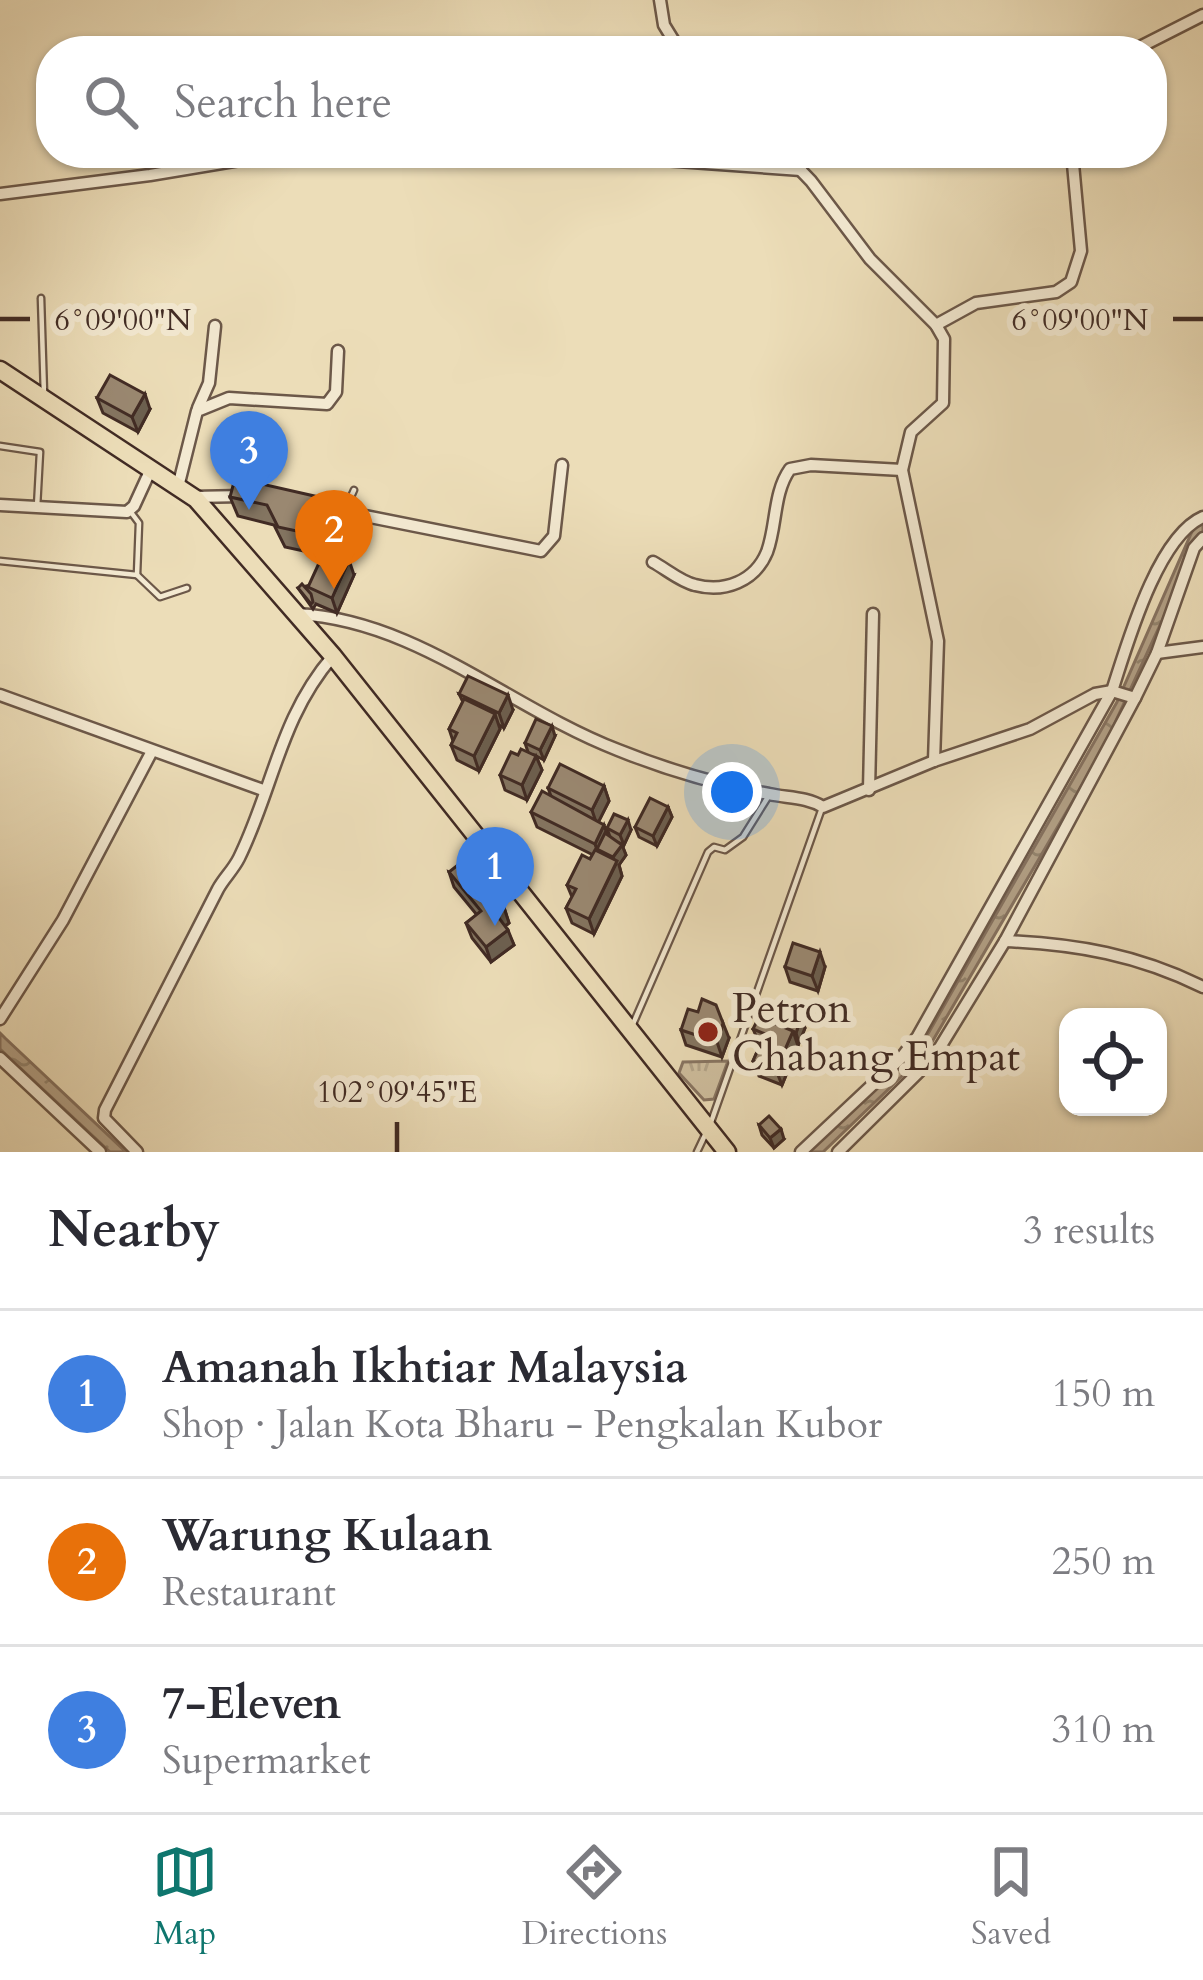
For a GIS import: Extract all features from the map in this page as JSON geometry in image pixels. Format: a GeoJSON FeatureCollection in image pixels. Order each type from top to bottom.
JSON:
{"type":"FeatureCollection","features":[{"type":"Feature","properties":{"kind":"main road"},"geometry":{"type":"LineString","coordinates":[[0,370],[185,492],[238,544],[333,656],[728,1152]]}},
{"type":"Feature","properties":{"kind":"street"},"geometry":{"type":"LineString","coordinates":[[659,0],[671,36]]}},
{"type":"Feature","properties":{"kind":"street"},"geometry":{"type":"LineString","coordinates":[[1162,36],[1203,15]]}},
{"type":"Feature","properties":{"kind":"street"},"geometry":{"type":"LineString","coordinates":[[0,194],[196,168]]}},
{"type":"Feature","properties":{"kind":"street"},"geometry":{"type":"LineString","coordinates":[[773,168],[801,170],[870,260],[937,325],[944,339],[943,403],[911,432],[902,470],[938,641],[934,761]]}},
{"type":"Feature","properties":{"kind":"street"},"geometry":{"type":"LineString","coordinates":[[937,325],[976,303],[1056,292],[1071,282],[1081,251],[1073,168]]}},
{"type":"Feature","properties":{"kind":"street"},"geometry":{"type":"LineString","coordinates":[[215,326],[209,383],[197,411],[185,492],[259,499]]}},
{"type":"Feature","properties":{"kind":"street"},"geometry":{"type":"LineString","coordinates":[[197,411],[229,398],[327,404],[336,392],[338,351]]}},
{"type":"Feature","properties":{"kind":"street"},"geometry":{"type":"LineString","coordinates":[[302,504],[541,551],[554,536],[562,465]]}},
{"type":"Feature","properties":{"kind":"street"},"geometry":{"type":"LineString","coordinates":[[653,562],[695,585],[731,586],[754,573],[767,551],[782,481],[790,469],[811,465],[902,470]]}},
{"type":"Feature","properties":{"kind":"street"},"geometry":{"type":"LineString","coordinates":[[0,505],[130,512],[151,469]]}},
{"type":"Feature","properties":{"kind":"street"},"geometry":{"type":"LineString","coordinates":[[838,1152],[934,1057],[1005,941],[1124,694],[1130,637],[1174,540],[1203,517]]}},
{"type":"Feature","properties":{"kind":"street"},"geometry":{"type":"LineString","coordinates":[[801,1152],[901,1058],[918,1036],[1124,694],[1156,653],[1194,548],[1203,538]]}},
{"type":"Feature","properties":{"kind":"street"},"geometry":{"type":"LineString","coordinates":[[296,614],[369,625],[419,646],[620,752],[823,807],[934,761],[1030,729],[1095,694],[1124,694]]}},
{"type":"Feature","properties":{"kind":"street"},"geometry":{"type":"LineString","coordinates":[[869,790],[873,614]]}},
{"type":"Feature","properties":{"kind":"street"},"geometry":{"type":"LineString","coordinates":[[1156,653],[1203,647]]}},
{"type":"Feature","properties":{"kind":"street"},"geometry":{"type":"LineString","coordinates":[[137,1152],[104,1118],[105,1110],[218,889],[238,859],[308,688],[333,656]]}},
{"type":"Feature","properties":{"kind":"street"},"geometry":{"type":"LineString","coordinates":[[0,695],[263,790]]}},
{"type":"Feature","properties":{"kind":"street"},"geometry":{"type":"LineString","coordinates":[[0,1019],[63,920],[152,752]]}},
{"type":"Feature","properties":{"kind":"street"},"geometry":{"type":"LineString","coordinates":[[1005,941],[1061,943],[1120,953],[1203,987]]}},
{"type":"Feature","properties":{"kind":"street"},"geometry":{"type":"LineString","coordinates":[[0,1058],[100,1152]]}},
{"type":"Feature","properties":{"kind":"lane"},"geometry":{"type":"LineString","coordinates":[[41,298],[44,399]]}},
{"type":"Feature","properties":{"kind":"lane"},"geometry":{"type":"LineString","coordinates":[[0,446],[40,452],[37,507]]}},
{"type":"Feature","properties":{"kind":"lane"},"geometry":{"type":"LineString","coordinates":[[344,510],[353,490]]}},
{"type":"Feature","properties":{"kind":"lane"},"geometry":{"type":"LineString","coordinates":[[130,512],[139,524],[136,574]]}},
{"type":"Feature","properties":{"kind":"lane"},"geometry":{"type":"LineString","coordinates":[[0,561],[136,574],[160,597],[187,588]]}},
{"type":"Feature","properties":{"kind":"lane"},"geometry":{"type":"LineString","coordinates":[[630,1029],[708,852],[714,847],[725,850],[743,837],[770,794]]}},
{"type":"Feature","properties":{"kind":"lane"},"geometry":{"type":"LineString","coordinates":[[697,1152],[823,807]]}},
{"type":"Feature","properties":{"kind":"green space"},"geometry":{"type":"Polygon","coordinates":[[[728,1061],[714,1099],[704,1100],[679,1073],[683,1062],[728,1061]]]}},
{"type":"Feature","properties":{"kind":"water"},"geometry":{"type":"Polygon","coordinates":[[[1203,524],[1102,751],[925,1054],[823,1152],[808,1152],[921,1046],[1117,702],[1194,527],[1203,524]]]}},
{"type":"Feature","properties":{"kind":"water"},"geometry":{"type":"Polygon","coordinates":[[[0,1033],[126,1152],[110,1152],[0,1049],[0,1033]]]}},
{"type":"Feature","properties":{"kind":"building"},"geometry":{"type":"Polygon","coordinates":[[[110,375],[145,394],[132,417],[97,398],[110,375]]]}},
{"type":"Feature","properties":{"kind":"building"},"geometry":{"type":"Polygon","coordinates":[[[235,478],[323,498],[315,535],[278,527],[267,505],[230,497],[235,478]]]}},
{"type":"Feature","properties":{"kind":"building"},"geometry":{"type":"Polygon","coordinates":[[[325,550],[349,560],[332,598],[308,587],[325,550]]]}},
{"type":"Feature","properties":{"kind":"building"},"geometry":{"type":"Polygon","coordinates":[[[302,584],[311,594],[311,604],[298,588],[302,584]]]}},
{"type":"Feature","properties":{"kind":"building"},"geometry":{"type":"Polygon","coordinates":[[[468,676],[508,695],[499,713],[459,694],[468,676]]]}},
{"type":"Feature","properties":{"kind":"building"},"geometry":{"type":"Polygon","coordinates":[[[464,699],[495,714],[474,756],[451,745],[457,733],[449,729],[464,699]]]}},
{"type":"Feature","properties":{"kind":"building"},"geometry":{"type":"Polygon","coordinates":[[[536,719],[552,726],[540,750],[525,743],[536,719]]]}},
{"type":"Feature","properties":{"kind":"building"},"geometry":{"type":"Polygon","coordinates":[[[521,749],[536,756],[522,785],[500,775],[511,752],[518,755],[521,749]]]}},
{"type":"Feature","properties":{"kind":"building"},"geometry":{"type":"Polygon","coordinates":[[[560,764],[604,786],[592,810],[548,788],[560,764]]]}},
{"type":"Feature","properties":{"kind":"building"},"geometry":{"type":"Polygon","coordinates":[[[542,791],[604,825],[595,844],[531,812],[542,791]]]}},
{"type":"Feature","properties":{"kind":"building"},"geometry":{"type":"Polygon","coordinates":[[[650,798],[668,807],[653,836],[635,827],[650,798]]]}},
{"type":"Feature","properties":{"kind":"building"},"geometry":{"type":"Polygon","coordinates":[[[614,814],[628,820],[620,835],[607,828],[614,814]]]}},
{"type":"Feature","properties":{"kind":"building"},"geometry":{"type":"Polygon","coordinates":[[[605,833],[622,845],[613,857],[597,849],[605,833]]]}},
{"type":"Feature","properties":{"kind":"building"},"geometry":{"type":"Polygon","coordinates":[[[595,850],[617,861],[589,919],[566,908],[576,889],[567,885],[582,855],[590,859],[595,850]]]}},
{"type":"Feature","properties":{"kind":"building"},"geometry":{"type":"Polygon","coordinates":[[[468,857],[500,895],[496,898],[504,908],[496,914],[508,930],[486,947],[466,923],[481,911],[449,872],[468,857]]]}},
{"type":"Feature","properties":{"kind":"building"},"geometry":{"type":"Polygon","coordinates":[[[793,943],[820,952],[812,976],[785,967],[793,943]]]}},
{"type":"Feature","properties":{"kind":"building"},"geometry":{"type":"Polygon","coordinates":[[[702,999],[716,1005],[723,1023],[717,1042],[681,1030],[688,1009],[698,1012],[702,999]]]}},
{"type":"Feature","properties":{"kind":"building"},"geometry":{"type":"Polygon","coordinates":[[[772,1007],[801,1018],[796,1033],[766,1020],[772,1007]]]}},
{"type":"Feature","properties":{"kind":"building"},"geometry":{"type":"Polygon","coordinates":[[[759,1017],[793,1031],[776,1070],[753,1061],[765,1034],[753,1029],[759,1017]]]}},
{"type":"Feature","properties":{"kind":"building"},"geometry":{"type":"Polygon","coordinates":[[[769,1116],[781,1129],[770,1138],[759,1125],[769,1116]]]}},
{"type":"Feature","properties":{"kind":"place","name":"7-Eleven"},"geometry":{"type":"Point","coordinates":[249,510]}},
{"type":"Feature","properties":{"kind":"place","name":"Warung Kulaan"},"geometry":{"type":"Point","coordinates":[334,589]}},
{"type":"Feature","properties":{"kind":"place","name":"Amanah Ikhtiar Malaysia"},"geometry":{"type":"Point","coordinates":[495,926]}},
{"type":"Feature","properties":{"kind":"place","name":"Petron Chabang Empat"},"geometry":{"type":"Point","coordinates":[708,1032]}}]}
